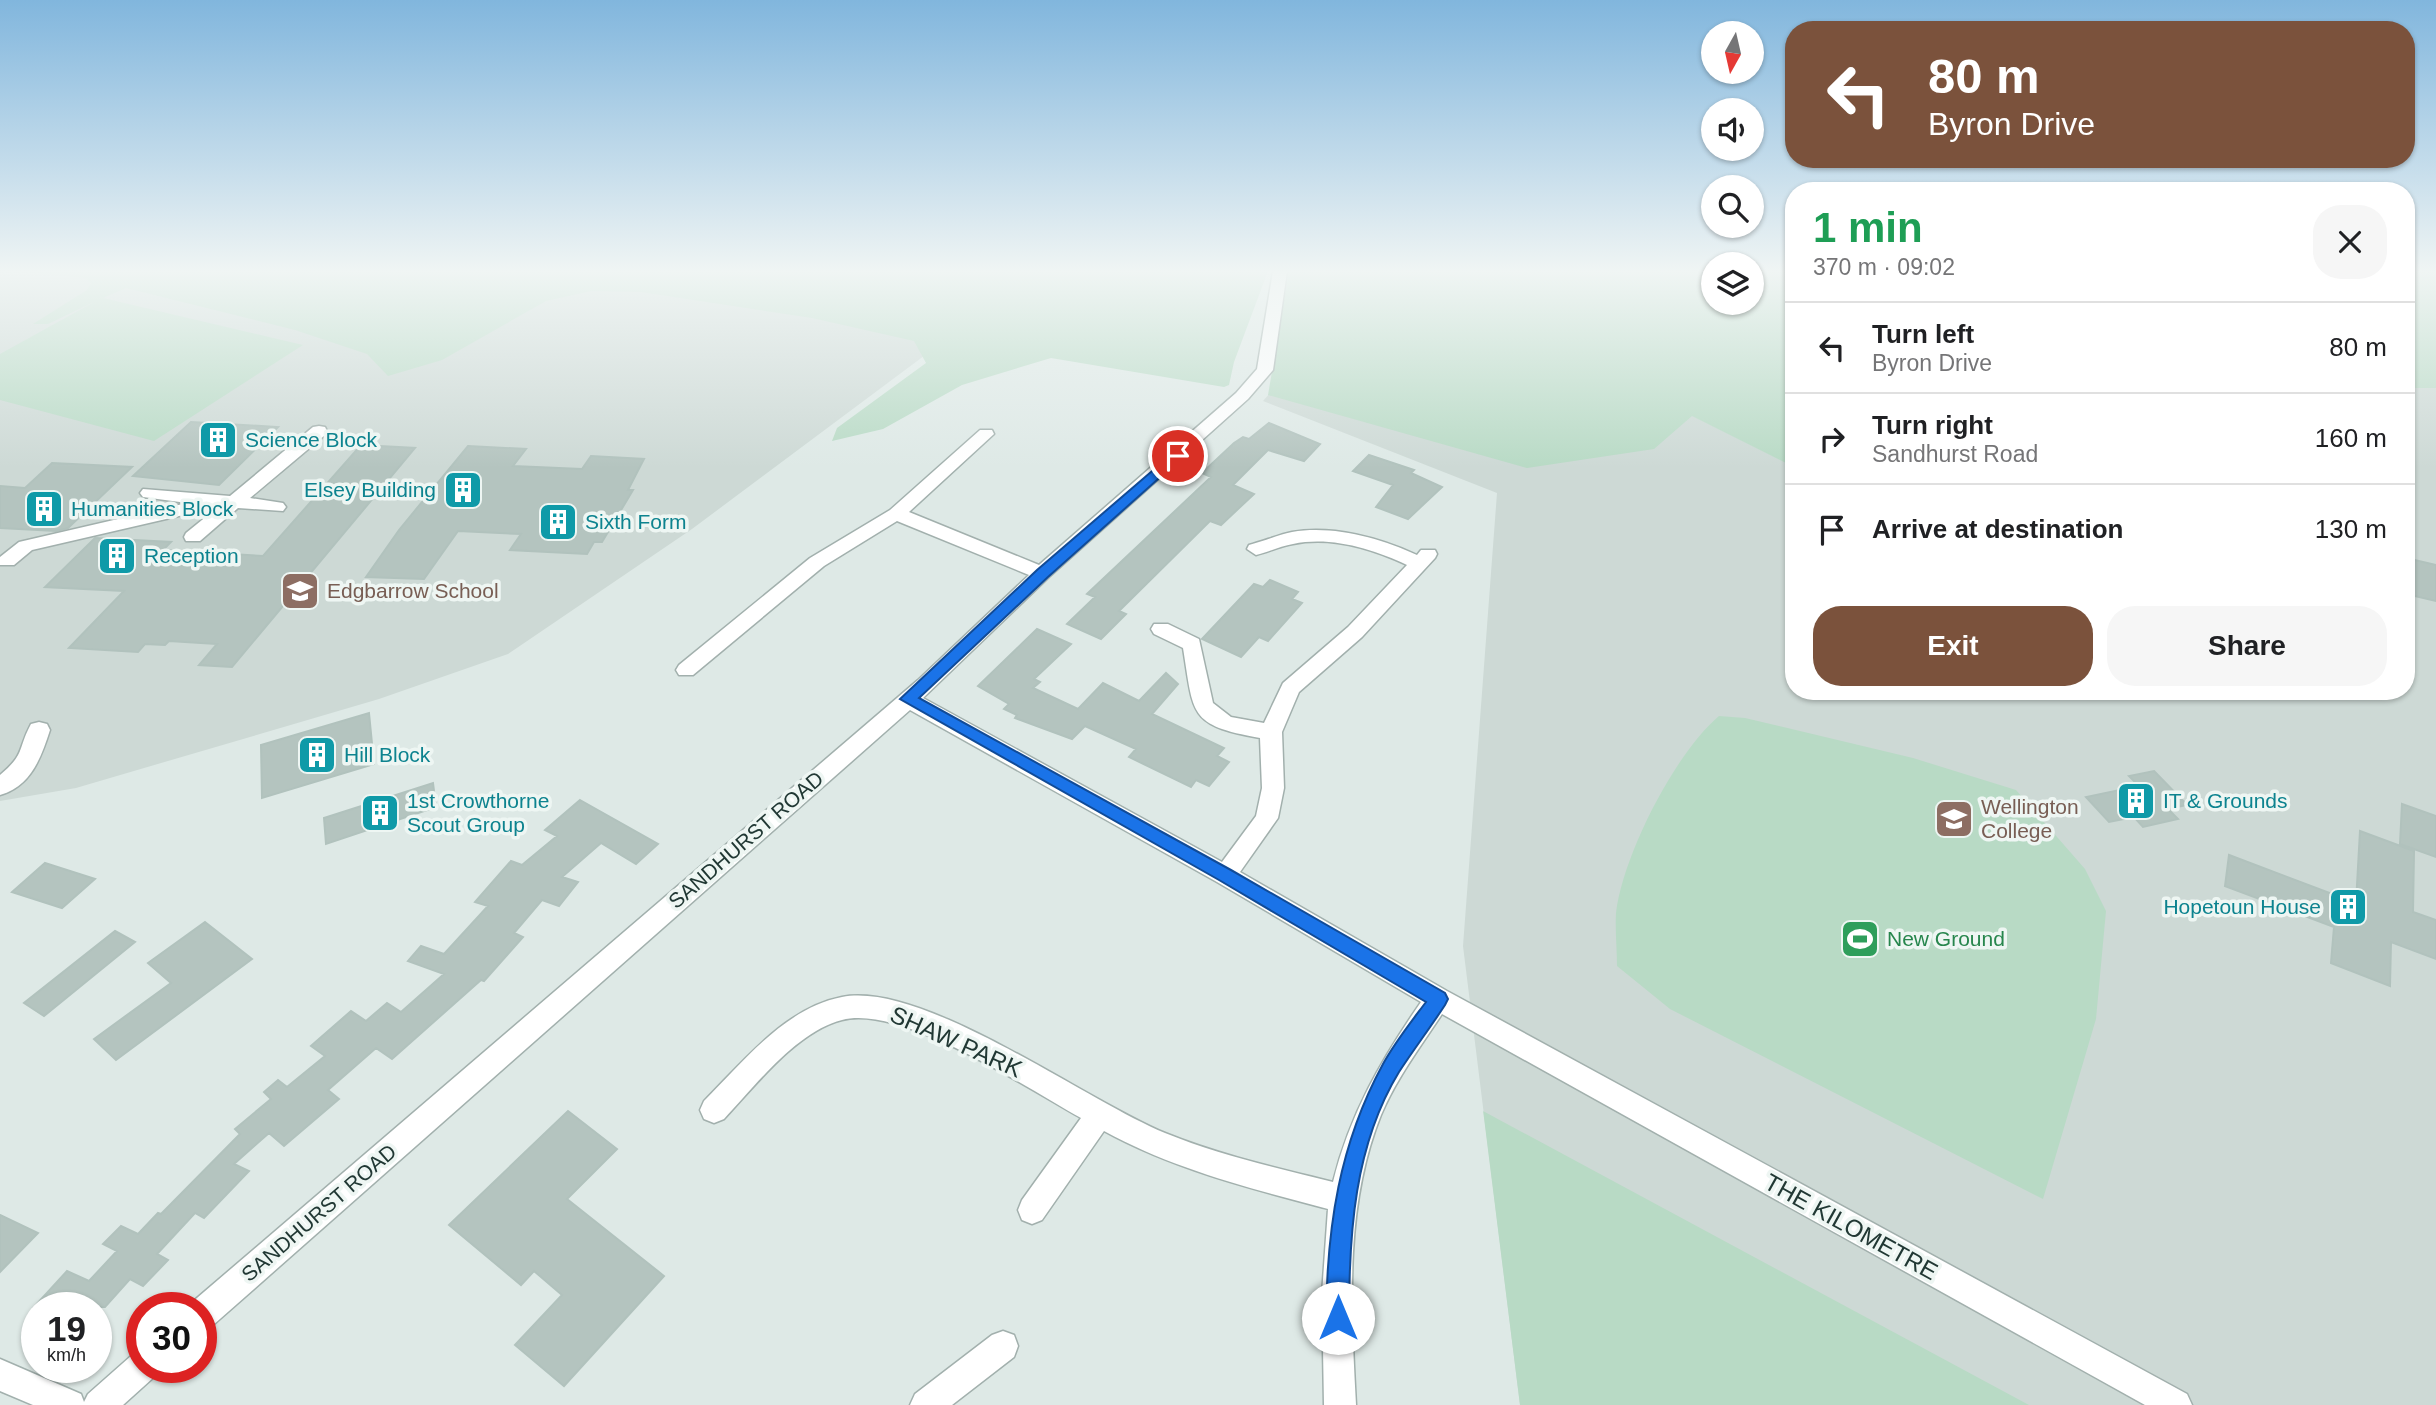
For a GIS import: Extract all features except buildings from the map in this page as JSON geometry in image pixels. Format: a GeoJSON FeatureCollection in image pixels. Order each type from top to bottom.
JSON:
{"type":"FeatureCollection","features":[{"type":"Feature","properties":{"kind":"street","name":"SANDHURST ROAD"},"geometry":{"type":"LineString","coordinates":[[217,1301],[908,699],[1042,573],[1242,396],[1265,370],[1271,337]]}},
{"type":"Feature","properties":{"kind":"street"},"geometry":{"type":"LineString","coordinates":[[193,537],[226,502],[319,431]]}},
{"type":"Feature","properties":{"kind":"street"},"geometry":{"type":"LineString","coordinates":[[686,670],[817,562],[896,514],[986,434]]}},
{"type":"Feature","properties":{"kind":"street"},"geometry":{"type":"LineString","coordinates":[[149,494],[277,507]]}},
{"type":"Feature","properties":{"kind":"street"},"geometry":{"type":"LineString","coordinates":[[4,556],[26,546],[226,502]]}},
{"type":"Feature","properties":{"kind":"street"},"geometry":{"type":"LineString","coordinates":[[896,514],[1042,573]]}},
{"type":"Feature","properties":{"kind":"street"},"geometry":{"type":"LineString","coordinates":[[1225,875],[1267,818],[1273,788],[1270,732],[1290,688],[1355,632],[1423,558],[1386,547],[1321,538],[1294,538],[1256,550]]}},
{"type":"Feature","properties":{"kind":"street"},"geometry":{"type":"LineString","coordinates":[[1161,629],[1192,644],[1203,706],[1225,724],[1270,732]]}},
{"type":"Feature","properties":{"kind":"street","name":"THE KILOMETRE"},"geometry":{"type":"LineString","coordinates":[[908,699],[1225,875],[1438,999],[2176,1405]]}},
{"type":"Feature","properties":{"kind":"street"},"geometry":{"type":"LineString","coordinates":[[0,787],[28,764],[39,730]]}},
{"type":"Feature","properties":{"kind":"street"},"geometry":{"type":"LineString","coordinates":[[1340,1405],[1338,1253],[1344,1199],[1368,1114],[1391,1068],[1438,999]]}},
{"type":"Feature","properties":{"kind":"street","name":"SHAW PARK"},"geometry":{"type":"LineString","coordinates":[[714,1110],[791,1033],[844,1008],[872,1006],[926,1024],[1042,1080],[1098,1116],[1155,1142],[1254,1176],[1344,1199]]}},
{"type":"Feature","properties":{"kind":"street"},"geometry":{"type":"LineString","coordinates":[[1032,1210],[1098,1116]]}},
{"type":"Feature","properties":{"kind":"street"},"geometry":{"type":"LineString","coordinates":[[926,1405],[1003,1346]]}},
{"type":"Feature","properties":{"kind":"street"},"geometry":{"type":"LineString","coordinates":[[0,1375],[70,1405]]}},
{"type":"Feature","properties":{"kind":"street"},"geometry":{"type":"LineString","coordinates":[[99,1405],[126,1381]]}},
{"type":"Feature","properties":{"kind":"shaded area","name":"Edgbarrow School"},"geometry":{"type":"Polygon","coordinates":[[[0,337],[950,337],[692,529],[508,654],[379,699],[76,788],[0,801],[0,337]]]}},
{"type":"Feature","properties":{"kind":"shaded area","name":"Wellington College"},"geometry":{"type":"Polygon","coordinates":[[[2415,337],[2436,337],[2436,1405],[1520,1405],[1463,946],[1497,493],[1263,401],[1277,385],[1785,388],[1785,700],[2415,700],[2415,337]]]}},
{"type":"Feature","properties":{"kind":"green space"},"geometry":{"type":"Polygon","coordinates":[[[32,337],[267,337],[303,345],[154,441],[0,400],[0,354],[32,337]]]}},
{"type":"Feature","properties":{"kind":"green space"},"geometry":{"type":"Polygon","coordinates":[[[315,337],[483,337],[442,360],[388,376],[367,354],[315,337]]]}},
{"type":"Feature","properties":{"kind":"green space"},"geometry":{"type":"Polygon","coordinates":[[[894,337],[1244,337],[1229,385],[1224,387],[1051,358],[962,385],[883,429],[832,441],[837,428],[926,363],[914,341],[894,337]]]}},
{"type":"Feature","properties":{"kind":"green space"},"geometry":{"type":"Polygon","coordinates":[[[1278,337],[1785,337],[1785,462],[1692,416],[1654,449],[1527,468],[1268,395],[1278,337]]]}},
{"type":"Feature","properties":{"kind":"green space"},"geometry":{"type":"Polygon","coordinates":[[[2415,337],[2436,337],[2436,388],[2415,388],[2415,337]]]}},
{"type":"Feature","properties":{"kind":"green space","name":"New Ground"},"geometry":{"type":"Polygon","coordinates":[[[1719,716],[1745,718],[1913,758],[2016,790],[2085,869],[2106,911],[2096,1019],[2043,1199],[1670,1009],[1617,966],[1616,913],[1629,863],[1640,835],[1685,754],[1719,716]]]}},
{"type":"Feature","properties":{"kind":"green space"},"geometry":{"type":"Polygon","coordinates":[[[1483,1111],[2029,1405],[1520,1405],[1483,1111]]]}},
{"type":"Feature","properties":{"kind":"place","name":"Science Block"},"geometry":{"type":"Point","coordinates":[218,440]}},
{"type":"Feature","properties":{"kind":"place","name":"Elsey Building"},"geometry":{"type":"Point","coordinates":[463,490]}},
{"type":"Feature","properties":{"kind":"place","name":"Humanities Block"},"geometry":{"type":"Point","coordinates":[44,509]}},
{"type":"Feature","properties":{"kind":"place","name":"Sixth Form"},"geometry":{"type":"Point","coordinates":[558,522]}},
{"type":"Feature","properties":{"kind":"place","name":"Reception"},"geometry":{"type":"Point","coordinates":[117,556]}},
{"type":"Feature","properties":{"kind":"place","name":"Edgbarrow School"},"geometry":{"type":"Point","coordinates":[300,591]}},
{"type":"Feature","properties":{"kind":"place","name":"Hill Block"},"geometry":{"type":"Point","coordinates":[317,755]}},
{"type":"Feature","properties":{"kind":"place","name":"IT & Grounds"},"geometry":{"type":"Point","coordinates":[2136,801]}},
{"type":"Feature","properties":{"kind":"place","name":"1st Crowthorne Scout Group"},"geometry":{"type":"Point","coordinates":[380,813]}},
{"type":"Feature","properties":{"kind":"place","name":"Wellington College"},"geometry":{"type":"Point","coordinates":[1954,819]}},
{"type":"Feature","properties":{"kind":"place","name":"Hopetoun House"},"geometry":{"type":"Point","coordinates":[2348,907]}},
{"type":"Feature","properties":{"kind":"place","name":"New Ground"},"geometry":{"type":"Point","coordinates":[1860,939]}},
{"type":"Feature","properties":{"kind":"route"},"geometry":{"type":"LineString","coordinates":[[1178,456],[1042,573],[976,638],[908,699],[1225,875],[1438,999],[1391,1068],[1368,1114],[1356,1150],[1344,1199],[1338,1253],[1338,1318]]}}]}
